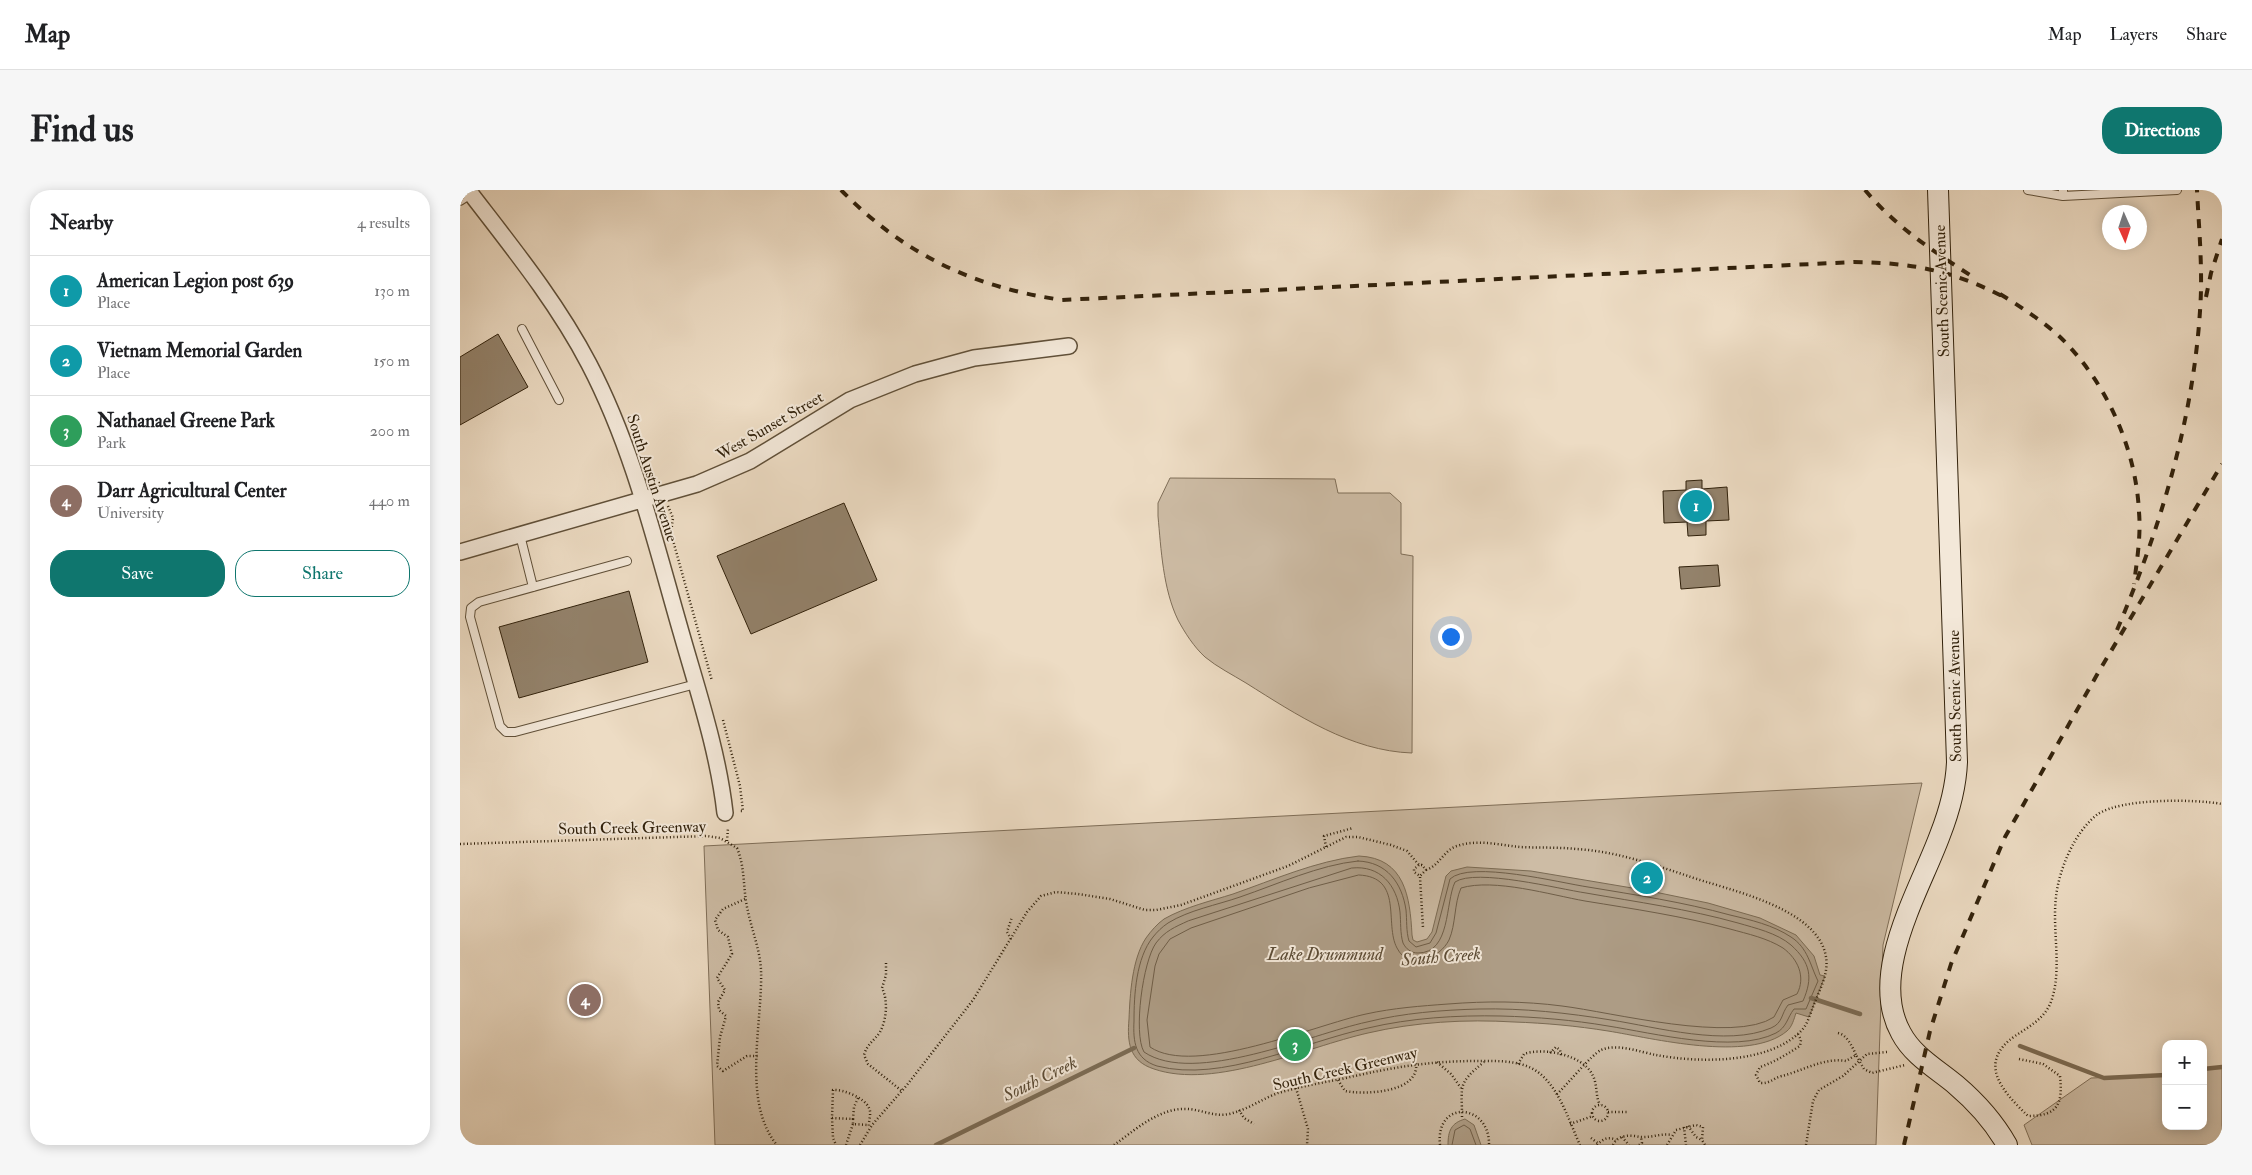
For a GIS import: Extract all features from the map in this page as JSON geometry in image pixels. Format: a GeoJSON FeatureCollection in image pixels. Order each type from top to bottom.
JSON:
{"type":"FeatureCollection","features":[{"type":"Feature","properties":{"kind":"main road","name":"South Scenic Avenue"},"geometry":{"type":"LineString","coordinates":[[1938,190],[1957,762],[1952,796],[1942,829],[1908,912],[1894,955],[1891,1004],[1896,1023],[1910,1046],[1973,1100],[1994,1124],[2007,1145]]}},
{"type":"Feature","properties":{"kind":"street","name":"South Austin Avenue"},"geometry":{"type":"LineString","coordinates":[[466,195],[536,280],[565,322],[589,364],[608,404],[643,500],[719,770],[726,812]]}},
{"type":"Feature","properties":{"kind":"street","name":"West Sunset Street"},"geometry":{"type":"LineString","coordinates":[[460,552],[643,500],[724,473],[750,460],[850,400],[915,374],[974,358],[1069,346]]}},
{"type":"Feature","properties":{"kind":"lane"},"geometry":{"type":"LineString","coordinates":[[2028,190],[2063,193],[2177,190]]}},
{"type":"Feature","properties":{"kind":"lane"},"geometry":{"type":"LineString","coordinates":[[522,329],[559,400]]}},
{"type":"Feature","properties":{"kind":"lane"},"geometry":{"type":"LineString","coordinates":[[520,535],[533,587]]}},
{"type":"Feature","properties":{"kind":"lane"},"geometry":{"type":"LineString","coordinates":[[627,561],[479,602],[472,608],[470,617],[500,726],[506,732],[515,732],[696,684]]}},
{"type":"Feature","properties":{"kind":"path"},"geometry":{"type":"LineString","coordinates":[[2019,1059],[2043,1064],[2060,1076],[2062,1094],[2056,1108],[2045,1116],[2028,1116],[2007,1096],[1995,1074],[1994,1067],[2000,1051],[2013,1037],[2035,1023],[2047,1010],[2052,998],[2056,976],[2056,895],[2063,869],[2082,829],[2100,813],[2119,807],[2196,800],[2222,804]]}},
{"type":"Feature","properties":{"kind":"path"},"geometry":{"type":"LineString","coordinates":[[1326,846],[1324,836],[1353,828]]}},
{"type":"Feature","properties":{"kind":"path","name":"South Creek Greenway"},"geometry":{"type":"LineString","coordinates":[[460,844],[707,836],[720,838],[737,848],[743,867],[745,899],[761,970],[758,1089],[763,1120],[777,1145]]}},
{"type":"Feature","properties":{"kind":"path"},"geometry":{"type":"LineString","coordinates":[[860,1145],[868,1130],[902,1091],[973,1000],[1034,902],[1048,893],[1078,894],[1110,899],[1145,910],[1156,910],[1181,905],[1288,866],[1346,837],[1358,837],[1407,851],[1426,870]]}},
{"type":"Feature","properties":{"kind":"path"},"geometry":{"type":"LineString","coordinates":[[1423,928],[1420,876],[1431,868],[1447,851],[1466,844],[1578,849],[1628,858],[1761,899],[1807,926],[1823,948],[1827,966],[1825,976],[1809,1017],[1803,1030],[1785,1044],[1753,1055],[1694,1059],[1632,1050],[1607,1049],[1596,1055],[1556,1095]]}},
{"type":"Feature","properties":{"kind":"path"},"geometry":{"type":"LineString","coordinates":[[1419,865],[1414,869],[1414,872],[1420,876]]}},
{"type":"Feature","properties":{"kind":"path"},"geometry":{"type":"LineString","coordinates":[[745,899],[724,909],[714,920],[718,930],[728,937],[732,954],[717,978],[725,990],[718,1002],[719,1010],[726,1016],[720,1037],[717,1066],[723,1071],[747,1056],[758,1056]]}},
{"type":"Feature","properties":{"kind":"path"},"geometry":{"type":"LineString","coordinates":[[1011,939],[1007,932],[1012,917]]}},
{"type":"Feature","properties":{"kind":"path"},"geometry":{"type":"LineString","coordinates":[[886,963],[886,975],[882,988],[886,995],[886,1007],[881,1030],[866,1046],[864,1055],[868,1064],[902,1091]]}},
{"type":"Feature","properties":{"kind":"path"},"geometry":{"type":"LineString","coordinates":[[1838,1032],[1850,1044],[1864,1069],[1872,1074],[1908,1064]]}},
{"type":"Feature","properties":{"kind":"path"},"geometry":{"type":"LineString","coordinates":[[1798,1034],[1801,1040],[1800,1046],[1776,1061],[1760,1067],[1756,1076],[1760,1083],[1768,1083],[1780,1076],[1790,1075],[1811,1066],[1839,1060],[1846,1061],[1856,1055]]}},
{"type":"Feature","properties":{"kind":"path"},"geometry":{"type":"LineString","coordinates":[[1550,1053],[1556,1047],[1560,1050],[1561,1055]]}},
{"type":"Feature","properties":{"kind":"path"},"geometry":{"type":"LineString","coordinates":[[1806,1145],[1812,1106],[1820,1090],[1843,1076],[1867,1054],[1887,1052]]}},
{"type":"Feature","properties":{"kind":"path"},"geometry":{"type":"LineString","coordinates":[[1518,1064],[1527,1053],[1550,1053],[1577,1058],[1593,1076],[1600,1105]]}},
{"type":"Feature","properties":{"kind":"path"},"geometry":{"type":"LineString","coordinates":[[1462,1117],[1461,1088],[1464,1081],[1485,1061]]}},
{"type":"Feature","properties":{"kind":"path","name":"South Creek Greenway"},"geometry":{"type":"LineString","coordinates":[[1114,1145],[1139,1126],[1173,1111],[1188,1109],[1221,1114],[1239,1110],[1296,1088],[1416,1063],[1485,1061],[1518,1064],[1538,1072],[1552,1087],[1580,1145]]}},
{"type":"Feature","properties":{"kind":"path"},"geometry":{"type":"LineString","coordinates":[[1436,1062],[1451,1074],[1461,1088]]}},
{"type":"Feature","properties":{"kind":"path"},"geometry":{"type":"LineString","coordinates":[[1337,1079],[1345,1091],[1386,1092],[1414,1076],[1417,1069],[1416,1063]]}},
{"type":"Feature","properties":{"kind":"path"},"geometry":{"type":"LineString","coordinates":[[1296,1088],[1308,1129],[1307,1145]]}},
{"type":"Feature","properties":{"kind":"path"},"geometry":{"type":"LineString","coordinates":[[836,1145],[833,1138],[833,1090],[838,1089],[858,1098],[870,1109],[868,1130]]}},
{"type":"Feature","properties":{"kind":"path"},"geometry":{"type":"LineString","coordinates":[[846,1145],[853,1124],[854,1107],[858,1098]]}},
{"type":"Feature","properties":{"kind":"path"},"geometry":{"type":"LineString","coordinates":[[1600,1105],[1605,1107],[1608,1112]]}},
{"type":"Feature","properties":{"kind":"path"},"geometry":{"type":"LineString","coordinates":[[1593,1116],[1594,1108],[1600,1105]]}},
{"type":"Feature","properties":{"kind":"path"},"geometry":{"type":"LineString","coordinates":[[1239,1110],[1244,1118],[1254,1124]]}},
{"type":"Feature","properties":{"kind":"path"},"geometry":{"type":"LineString","coordinates":[[1440,1145],[1441,1130],[1446,1118],[1451,1114],[1462,1112],[1470,1112],[1482,1121],[1488,1134],[1489,1145]]}},
{"type":"Feature","properties":{"kind":"path"},"geometry":{"type":"LineString","coordinates":[[1608,1112],[1627,1112]]}},
{"type":"Feature","properties":{"kind":"path"},"geometry":{"type":"LineString","coordinates":[[1593,1116],[1598,1120],[1603,1120],[1608,1112]]}},
{"type":"Feature","properties":{"kind":"path"},"geometry":{"type":"LineString","coordinates":[[1570,1124],[1593,1116]]}},
{"type":"Feature","properties":{"kind":"path"},"geometry":{"type":"LineString","coordinates":[[832,1118],[853,1119]]}},
{"type":"Feature","properties":{"kind":"path"},"geometry":{"type":"LineString","coordinates":[[853,1124],[868,1125]]}},
{"type":"Feature","properties":{"kind":"path"},"geometry":{"type":"LineString","coordinates":[[1667,1145],[1672,1135],[1679,1128],[1696,1125],[1703,1127],[1702,1140]]}},
{"type":"Feature","properties":{"kind":"path"},"geometry":{"type":"LineString","coordinates":[[1686,1127],[1702,1140],[1705,1145]]}},
{"type":"Feature","properties":{"kind":"path"},"geometry":{"type":"LineString","coordinates":[[1686,1127],[1686,1145]]}},
{"type":"Feature","properties":{"kind":"path"},"geometry":{"type":"LineString","coordinates":[[1613,1145],[1616,1140],[1634,1134],[1641,1137],[1672,1135]]}},
{"type":"Feature","properties":{"kind":"path"},"geometry":{"type":"LineString","coordinates":[[1591,1138],[1598,1144],[1605,1138],[1611,1137],[1616,1140]]}},
{"type":"Feature","properties":{"kind":"path"},"geometry":{"type":"LineString","coordinates":[[1622,1137],[1629,1145]]}},
{"type":"Feature","properties":{"kind":"path"},"geometry":{"type":"LineString","coordinates":[[1641,1137],[1641,1144]]}},
{"type":"Feature","properties":{"kind":"shaded area"},"geometry":{"type":"Polygon","coordinates":[[[1170,478],[1335,479],[1338,493],[1390,493],[1401,503],[1401,554],[1413,556],[1412,753],[1389,751],[1368,746],[1325,729],[1220,668],[1197,649],[1178,620],[1166,582],[1160,542],[1158,503],[1170,478]]]}},
{"type":"Feature","properties":{"kind":"shaded area"},"geometry":{"type":"Polygon","coordinates":[[[1922,783],[1883,945],[1876,1145],[715,1145],[704,846],[1922,783]]]}},
{"type":"Feature","properties":{"kind":"shaded area"},"geometry":{"type":"Polygon","coordinates":[[[2222,1067],[2222,1145],[2032,1145],[2024,1125],[2091,1078],[2162,1075],[2162,1130],[2207,1130],[2207,1069],[2222,1067]]]}},
{"type":"Feature","properties":{"kind":"water","name":"Lake Drummund"},"geometry":{"type":"Polygon","coordinates":[[[1359,856],[1374,858],[1386,864],[1402,882],[1409,907],[1413,940],[1417,942],[1427,939],[1432,932],[1446,876],[1451,871],[1467,867],[1531,871],[1650,891],[1708,903],[1760,918],[1796,935],[1814,956],[1820,975],[1825,976],[1809,1017],[1796,1013],[1792,1025],[1787,1031],[1770,1040],[1749,1045],[1725,1047],[1700,1046],[1573,1026],[1496,1021],[1459,1021],[1386,1029],[1232,1071],[1178,1074],[1154,1069],[1139,1061],[1131,1050],[1129,1043],[1128,1027],[1133,977],[1141,946],[1159,923],[1189,908],[1295,872],[1343,858],[1359,856]]]}},
{"type":"Feature","properties":{"kind":"water"},"geometry":{"type":"Polygon","coordinates":[[[1465,1119],[1474,1125],[1481,1145],[1448,1145],[1451,1128],[1456,1123],[1465,1119]]]}},
{"type":"Feature","properties":{"kind":"building"},"geometry":{"type":"Polygon","coordinates":[[[498,334],[528,387],[460,425],[460,357],[498,334]]]}},
{"type":"Feature","properties":{"kind":"building"},"geometry":{"type":"Polygon","coordinates":[[[1702,480],[1702,489],[1727,487],[1729,520],[1706,521],[1706,535],[1688,536],[1687,522],[1664,523],[1663,491],[1686,490],[1686,481],[1702,480]]]}},
{"type":"Feature","properties":{"kind":"building"},"geometry":{"type":"Polygon","coordinates":[[[844,503],[877,580],[751,634],[717,556],[844,503]]]}},
{"type":"Feature","properties":{"kind":"building"},"geometry":{"type":"Polygon","coordinates":[[[1718,565],[1720,586],[1681,589],[1679,567],[1718,565]]]}},
{"type":"Feature","properties":{"kind":"building"},"geometry":{"type":"Polygon","coordinates":[[[629,591],[648,662],[519,698],[499,627],[629,591]]]}},
{"type":"Feature","properties":{"kind":"waterway","name":"South Creek"},"geometry":{"type":"LineString","coordinates":[[1811,998],[1860,1014]]}},
{"type":"Feature","properties":{"kind":"waterway","name":"South Creek"},"geometry":{"type":"LineString","coordinates":[[2020,1046],[2104,1078],[2162,1075]]}},
{"type":"Feature","properties":{"kind":"waterway","name":"South Creek"},"geometry":{"type":"LineString","coordinates":[[936,1145],[1134,1048]]}},
{"type":"Feature","properties":{"kind":"waterway","name":"South Creek"},"geometry":{"type":"LineString","coordinates":[[2207,1069],[2222,1067]]}},
{"type":"Feature","properties":{"kind":"railway"},"geometry":{"type":"LineString","coordinates":[[841,190],[890,233],[942,264],[970,277],[999,286],[1062,300],[1854,262],[1913,266],[1949,274],[2004,297]]}},
{"type":"Feature","properties":{"kind":"railway"},"geometry":{"type":"LineString","coordinates":[[1865,190],[1902,227],[1929,248],[1973,277]]}},
{"type":"Feature","properties":{"kind":"railway"},"geometry":{"type":"LineString","coordinates":[[2117,630],[2133,592],[2160,514],[2182,434],[2190,393],[2201,296],[2197,190]]}},
{"type":"Feature","properties":{"kind":"railway"},"geometry":{"type":"LineString","coordinates":[[2206,297],[2211,273],[2222,239]]}},
{"type":"Feature","properties":{"kind":"railway"},"geometry":{"type":"LineString","coordinates":[[2000,294],[2059,336],[2076,354],[2091,373],[2116,417],[2125,440],[2137,488],[2139,530],[2134,584]]}},
{"type":"Feature","properties":{"kind":"railway"},"geometry":{"type":"LineString","coordinates":[[1904,1145],[1930,1031],[1951,964],[2005,837],[2098,673],[2222,464]]}},
{"type":"Feature","properties":{"kind":"place","name":"American Legion post 639"},"geometry":{"type":"Point","coordinates":[1696,506]}},
{"type":"Feature","properties":{"kind":"place","name":"Vietnam Memorial Garden"},"geometry":{"type":"Point","coordinates":[1647,878]}},
{"type":"Feature","properties":{"kind":"place","name":"Darr Agricultural Center"},"geometry":{"type":"Point","coordinates":[585,1000]}},
{"type":"Feature","properties":{"kind":"place","name":"Nathanael Greene Park"},"geometry":{"type":"Point","coordinates":[1295,1045]}}]}
